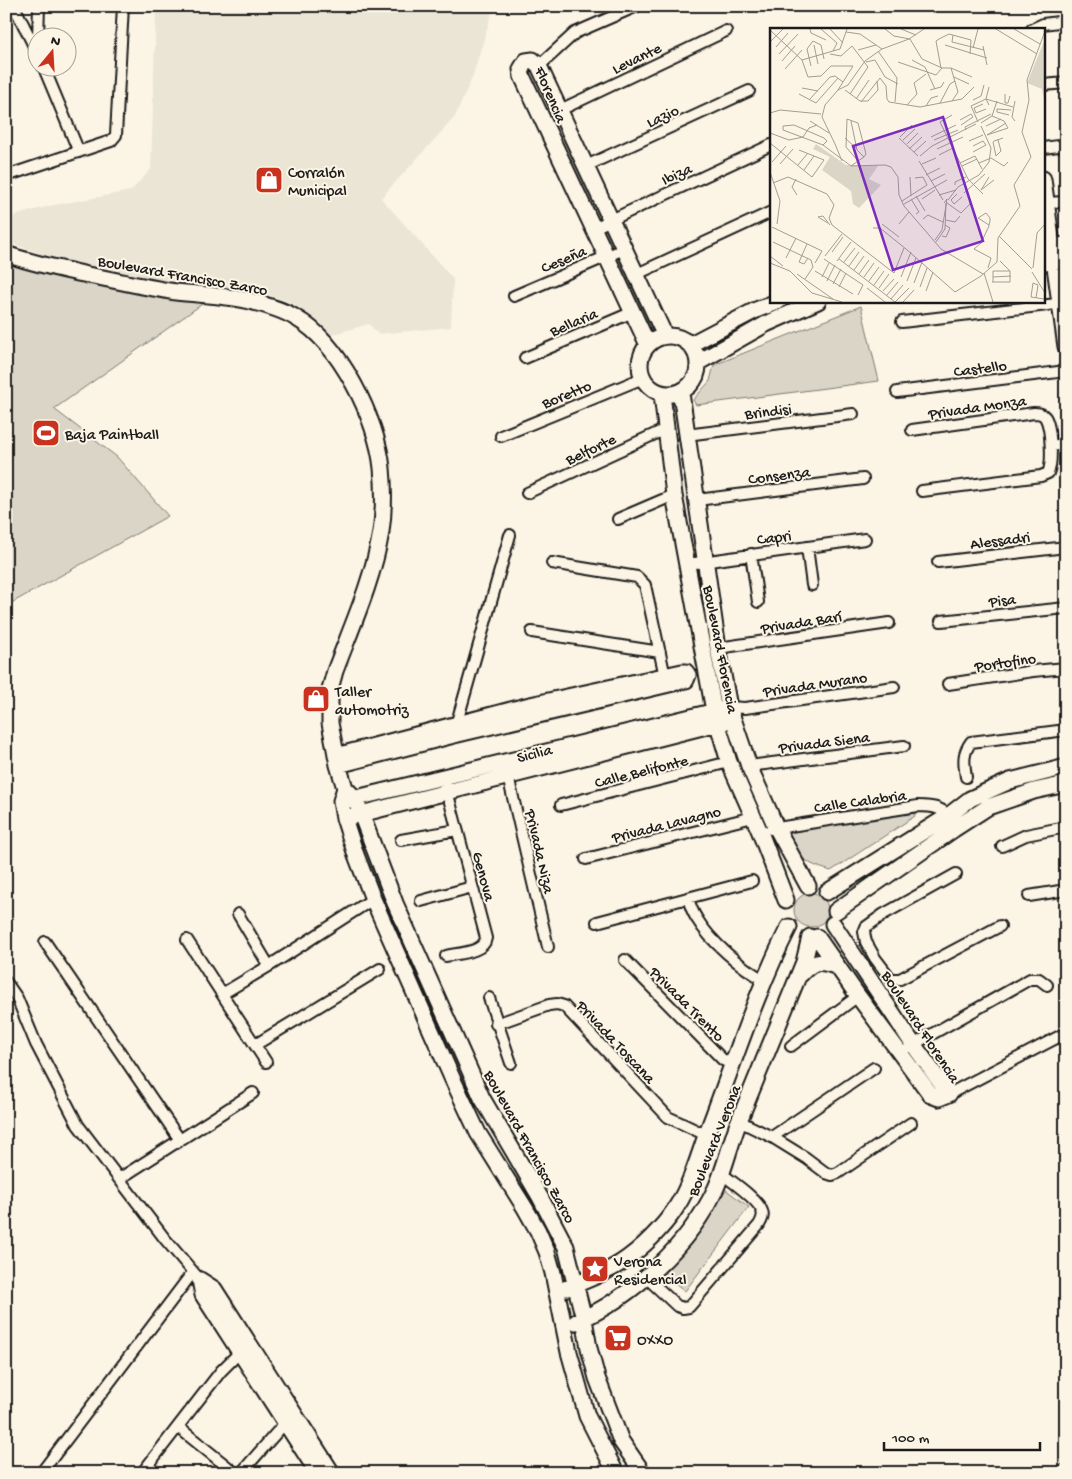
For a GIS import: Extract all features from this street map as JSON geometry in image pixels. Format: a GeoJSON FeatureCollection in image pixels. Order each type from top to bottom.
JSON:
{"type":"FeatureCollection","features":[{"type":"Feature","properties":{"kind":"street"},"geometry":{"type":"LineString","coordinates":[[14,6],[28,34]]}},
{"type":"Feature","properties":{"kind":"street"},"geometry":{"type":"LineString","coordinates":[[38,28],[39,6]]}},
{"type":"Feature","properties":{"kind":"street"},"geometry":{"type":"LineString","coordinates":[[7,175],[111,141],[116,134],[123,6]]}},
{"type":"Feature","properties":{"kind":"street"},"geometry":{"type":"LineString","coordinates":[[539,66],[575,33],[636,6]]}},
{"type":"Feature","properties":{"kind":"street"},"geometry":{"type":"LineString","coordinates":[[1034,28],[1043,24],[1066,21]]}},
{"type":"Feature","properties":{"kind":"street","name":"Levante"},"geometry":{"type":"LineString","coordinates":[[560,110],[726,31]]}},
{"type":"Feature","properties":{"kind":"street","name":"Florencia"},"geometry":{"type":"LineString","coordinates":[[648,345],[522,76],[521,69],[526,62],[533,60],[539,66],[665,336]]}},
{"type":"Feature","properties":{"kind":"street"},"geometry":{"type":"LineString","coordinates":[[48,78],[79,152]]}},
{"type":"Feature","properties":{"kind":"street"},"geometry":{"type":"LineString","coordinates":[[1044,86],[1066,83]]}},
{"type":"Feature","properties":{"kind":"street","name":"Lazio"},"geometry":{"type":"LineString","coordinates":[[586,166],[749,91]]}},
{"type":"Feature","properties":{"kind":"street","name":"Ibiza"},"geometry":{"type":"LineString","coordinates":[[594,228],[770,145]]}},
{"type":"Feature","properties":{"kind":"street"},"geometry":{"type":"LineString","coordinates":[[1044,148],[1066,145]]}},
{"type":"Feature","properties":{"kind":"street"},"geometry":{"type":"LineString","coordinates":[[1066,202],[1045,203],[1063,303],[1066,347]]}},
{"type":"Feature","properties":{"kind":"street"},"geometry":{"type":"LineString","coordinates":[[637,274],[770,212]]}},
{"type":"Feature","properties":{"kind":"street","name":"Ceseña"},"geometry":{"type":"LineString","coordinates":[[514,296],[624,249]]}},
{"type":"Feature","properties":{"kind":"street","name":"Boulevard Francisco Zarco"},"geometry":{"type":"LineString","coordinates":[[6,254],[28,262],[123,283],[253,302],[277,309],[311,328],[342,363],[357,391],[369,420],[382,467],[383,513],[375,559],[330,689],[330,723],[337,761],[347,796],[344,818],[373,899],[453,1080],[478,1132],[538,1231],[553,1273],[569,1352],[587,1416],[616,1473]]}},
{"type":"Feature","properties":{"kind":"street"},"geometry":{"type":"LineString","coordinates":[[691,344],[756,310],[776,302]]}},
{"type":"Feature","properties":{"kind":"street"},"geometry":{"type":"LineString","coordinates":[[699,362],[766,324],[816,302]]}},
{"type":"Feature","properties":{"kind":"street"},"geometry":{"type":"LineString","coordinates":[[902,322],[1063,303]]}},
{"type":"Feature","properties":{"kind":"street","name":"Bellaria"},"geometry":{"type":"LineString","coordinates":[[525,358],[633,312]]}},
{"type":"Feature","properties":{"kind":"street"},"geometry":{"type":"LineString","coordinates":[[665,336],[676,336],[691,344],[699,362],[699,371],[689,388],[681,393],[668,395],[653,390],[643,378],[640,364],[642,354],[648,345],[656,339],[665,336]]}},
{"type":"Feature","properties":{"kind":"street","name":"Castello"},"geometry":{"type":"LineString","coordinates":[[897,392],[1066,371]]}},
{"type":"Feature","properties":{"kind":"street","name":"Boretto"},"geometry":{"type":"LineString","coordinates":[[501,436],[643,378]]}},
{"type":"Feature","properties":{"kind":"street","name":"Boulevard Florencia"},"geometry":{"type":"LineString","coordinates":[[681,393],[727,714],[729,762],[760,832],[786,900]]}},
{"type":"Feature","properties":{"kind":"street","name":"Boulevard Florencia"},"geometry":{"type":"LineString","coordinates":[[662,394],[674,495],[688,564],[727,714],[776,827],[808,886]]}},
{"type":"Feature","properties":{"kind":"street","name":"Privada Monza"},"geometry":{"type":"LineString","coordinates":[[912,430],[1034,413],[1045,417],[1051,446]]}},
{"type":"Feature","properties":{"kind":"street","name":"Brindisi"},"geometry":{"type":"LineString","coordinates":[[686,435],[853,414]]}},
{"type":"Feature","properties":{"kind":"street","name":"Belforte"},"geometry":{"type":"LineString","coordinates":[[527,494],[666,429]]}},
{"type":"Feature","properties":{"kind":"street"},"geometry":{"type":"LineString","coordinates":[[922,491],[1041,476],[1048,473],[1052,463],[1051,446],[1066,444]]}},
{"type":"Feature","properties":{"kind":"street","name":"Consenza"},"geometry":{"type":"LineString","coordinates":[[697,500],[863,479]]}},
{"type":"Feature","properties":{"kind":"street"},"geometry":{"type":"LineString","coordinates":[[618,519],[674,495]]}},
{"type":"Feature","properties":{"kind":"street"},"geometry":{"type":"LineString","coordinates":[[455,730],[510,535]]}},
{"type":"Feature","properties":{"kind":"street","name":"Capri"},"geometry":{"type":"LineString","coordinates":[[688,564],[865,539]]}},
{"type":"Feature","properties":{"kind":"street"},"geometry":{"type":"LineString","coordinates":[[807,547],[812,585]]}},
{"type":"Feature","properties":{"kind":"street","name":"Alessadri"},"geometry":{"type":"LineString","coordinates":[[938,562],[1066,547]]}},
{"type":"Feature","properties":{"kind":"street"},"geometry":{"type":"LineString","coordinates":[[751,554],[758,602]]}},
{"type":"Feature","properties":{"kind":"street"},"geometry":{"type":"LineString","coordinates":[[337,761],[455,730],[666,680],[645,585],[641,579],[637,576],[552,563]]}},
{"type":"Feature","properties":{"kind":"street","name":"Pisa"},"geometry":{"type":"LineString","coordinates":[[942,621],[1066,608]]}},
{"type":"Feature","properties":{"kind":"street","name":"Privada Barí"},"geometry":{"type":"LineString","coordinates":[[718,648],[889,622]]}},
{"type":"Feature","properties":{"kind":"street"},"geometry":{"type":"LineString","coordinates":[[532,632],[660,652]]}},
{"type":"Feature","properties":{"kind":"street","name":"Portofino"},"geometry":{"type":"LineString","coordinates":[[948,684],[1032,671],[1066,668]]}},
{"type":"Feature","properties":{"kind":"street","name":"Privada Murano"},"geometry":{"type":"LineString","coordinates":[[727,714],[894,687]]}},
{"type":"Feature","properties":{"kind":"street","name":"Sicilia"},"geometry":{"type":"LineString","coordinates":[[344,818],[448,792],[507,769],[727,714]]}},
{"type":"Feature","properties":{"kind":"street"},"geometry":{"type":"LineString","coordinates":[[966,776],[963,760],[971,742],[1066,730]]}},
{"type":"Feature","properties":{"kind":"street","name":"Privada Siena"},"geometry":{"type":"LineString","coordinates":[[749,766],[904,746]]}},
{"type":"Feature","properties":{"kind":"street","name":"Calle Belifonte"},"geometry":{"type":"LineString","coordinates":[[561,806],[729,762]]}},
{"type":"Feature","properties":{"kind":"street"},"geometry":{"type":"LineString","coordinates":[[834,917],[951,822],[970,799],[1029,775],[1066,767]]}},
{"type":"Feature","properties":{"kind":"street","name":"Sicilia"},"geometry":{"type":"LineString","coordinates":[[347,796],[444,776],[507,769]]}},
{"type":"Feature","properties":{"kind":"street","name":"Privada Niza"},"geometry":{"type":"LineString","coordinates":[[507,769],[548,947]]}},
{"type":"Feature","properties":{"kind":"street","name":"Genova"},"geometry":{"type":"LineString","coordinates":[[444,776],[486,941],[484,945],[477,949],[446,956]]}},
{"type":"Feature","properties":{"kind":"street"},"geometry":{"type":"LineString","coordinates":[[827,892],[951,822],[1034,791],[1066,784]]}},
{"type":"Feature","properties":{"kind":"street","name":"Boulevard Francisco Zarco"},"geometry":{"type":"LineString","coordinates":[[347,796],[362,813],[395,903],[482,1098],[566,1247],[595,1372],[621,1441],[642,1473]]}},
{"type":"Feature","properties":{"kind":"street","name":"Calle Calabria"},"geometry":{"type":"LineString","coordinates":[[760,832],[776,827],[918,806],[937,808],[951,822]]}},
{"type":"Feature","properties":{"kind":"street","name":"Privada Lavagno"},"geometry":{"type":"LineString","coordinates":[[586,859],[753,817]]}},
{"type":"Feature","properties":{"kind":"street"},"geometry":{"type":"LineString","coordinates":[[1002,846],[1026,835],[1066,828]]}},
{"type":"Feature","properties":{"kind":"street"},"geometry":{"type":"LineString","coordinates":[[401,840],[457,830]]}},
{"type":"Feature","properties":{"kind":"street"},"geometry":{"type":"LineString","coordinates":[[956,874],[870,923],[864,932],[869,963],[891,979],[900,979],[1000,926]]}},
{"type":"Feature","properties":{"kind":"street"},"geometry":{"type":"LineString","coordinates":[[597,922],[752,881]]}},
{"type":"Feature","properties":{"kind":"street"},"geometry":{"type":"LineString","coordinates":[[808,886],[818,887],[827,892],[835,904],[834,917],[829,930],[814,937],[802,936],[789,927],[785,919],[784,910],[786,900],[792,893],[799,888],[808,886]]}},
{"type":"Feature","properties":{"kind":"street"},"geometry":{"type":"LineString","coordinates":[[421,901],[472,887]]}},
{"type":"Feature","properties":{"kind":"street"},"geometry":{"type":"LineString","coordinates":[[1029,896],[1066,890]]}},
{"type":"Feature","properties":{"kind":"street"},"geometry":{"type":"LineString","coordinates":[[688,898],[696,918],[704,930],[728,954],[765,980]]}},
{"type":"Feature","properties":{"kind":"street"},"geometry":{"type":"LineString","coordinates":[[222,994],[373,899]]}},
{"type":"Feature","properties":{"kind":"street"},"geometry":{"type":"LineString","coordinates":[[238,914],[269,966]]}},
{"type":"Feature","properties":{"kind":"street","name":"Boulevard Florencia"},"geometry":{"type":"LineString","coordinates":[[814,937],[931,1095],[939,1098],[949,1094],[913,1044],[869,963],[834,917]]}},
{"type":"Feature","properties":{"kind":"street","name":"Boulevard Verona"},"geometry":{"type":"LineString","coordinates":[[557,1292],[613,1268],[655,1234],[671,1215],[688,1187],[765,980],[789,927]]}},
{"type":"Feature","properties":{"kind":"street","name":"Boulevard Verona"},"geometry":{"type":"LineString","coordinates":[[564,1328],[584,1319],[623,1295],[646,1277],[692,1228],[704,1210],[721,1173],[739,1122],[814,937]]}},
{"type":"Feature","properties":{"kind":"street"},"geometry":{"type":"LineString","coordinates":[[187,940],[266,1062]]}},
{"type":"Feature","properties":{"kind":"street"},"geometry":{"type":"LineString","coordinates":[[45,942],[180,1140]]}},
{"type":"Feature","properties":{"kind":"street","name":"Privada Trento"},"geometry":{"type":"LineString","coordinates":[[625,960],[723,1060],[733,1064]]}},
{"type":"Feature","properties":{"kind":"street"},"geometry":{"type":"LineString","coordinates":[[798,976],[808,966],[818,962],[838,967]]}},
{"type":"Feature","properties":{"kind":"street"},"geometry":{"type":"LineString","coordinates":[[255,1045],[380,968]]}},
{"type":"Feature","properties":{"kind":"street"},"geometry":{"type":"LineString","coordinates":[[900,1053],[1030,980],[1040,979],[1047,985]]}},
{"type":"Feature","properties":{"kind":"street"},"geometry":{"type":"LineString","coordinates":[[6,982],[17,998],[36,1044],[78,1125],[165,1239],[196,1276],[203,1295],[245,1348],[332,1473]]}},
{"type":"Feature","properties":{"kind":"street"},"geometry":{"type":"LineString","coordinates":[[791,1046],[858,996]]}},
{"type":"Feature","properties":{"kind":"street"},"geometry":{"type":"LineString","coordinates":[[489,998],[496,1024],[511,1062]]}},
{"type":"Feature","properties":{"kind":"street","name":"Privada Toscana"},"geometry":{"type":"LineString","coordinates":[[496,1024],[549,1005],[557,1004],[564,1006],[668,1118],[706,1135]]}},
{"type":"Feature","properties":{"kind":"street"},"geometry":{"type":"LineString","coordinates":[[949,1094],[1064,1034]]}},
{"type":"Feature","properties":{"kind":"street"},"geometry":{"type":"LineString","coordinates":[[772,1137],[874,1068]]}},
{"type":"Feature","properties":{"kind":"street"},"geometry":{"type":"LineString","coordinates":[[119,1179],[253,1093]]}},
{"type":"Feature","properties":{"kind":"street"},"geometry":{"type":"LineString","coordinates":[[739,1122],[772,1137],[826,1173],[832,1175],[838,1173],[911,1123]]}},
{"type":"Feature","properties":{"kind":"street"},"geometry":{"type":"LineString","coordinates":[[646,1277],[677,1306],[689,1307],[759,1225],[763,1217],[762,1210],[757,1203],[721,1173]]}},
{"type":"Feature","properties":{"kind":"street"},"geometry":{"type":"LineString","coordinates":[[42,1473],[196,1276]]}},
{"type":"Feature","properties":{"kind":"street"},"geometry":{"type":"LineString","coordinates":[[245,1348],[286,1422],[318,1473]]}},
{"type":"Feature","properties":{"kind":"street"},"geometry":{"type":"LineString","coordinates":[[142,1473],[221,1371],[245,1348]]}},
{"type":"Feature","properties":{"kind":"street"},"geometry":{"type":"LineString","coordinates":[[241,1473],[286,1422]]}},
{"type":"Feature","properties":{"kind":"street"},"geometry":{"type":"LineString","coordinates":[[178,1427],[235,1473]]}},
{"type":"Feature","properties":{"kind":"street"},"geometry":{"type":"LineString","coordinates":[[1062,1473],[1066,1469]]}},
{"type":"Feature","properties":{"kind":"shaded area","name":"Corralón Municipal"},"geometry":{"type":"Polygon","coordinates":[[[156,6],[494,6],[472,78],[455,117],[381,198],[453,279],[451,327],[378,334],[369,324],[330,335],[306,313],[289,302],[253,289],[222,288],[167,282],[82,267],[6,242],[6,218],[49,206],[131,191],[151,169],[156,6]]]}},
{"type":"Feature","properties":{"kind":"shaded area","name":"Baja Paintball"},"geometry":{"type":"Polygon","coordinates":[[[6,260],[165,296],[205,302],[54,409],[117,457],[168,516],[6,606],[6,260]]]}},
{"type":"Feature","properties":{"kind":"shaded area"},"geometry":{"type":"Polygon","coordinates":[[[861,306],[879,381],[696,405],[693,400],[710,381],[714,365],[861,306]]]}},
{"type":"Feature","properties":{"kind":"shaded area"},"geometry":{"type":"Polygon","coordinates":[[[912,808],[915,816],[831,871],[812,864],[801,857],[785,828],[912,808]]]}},
{"type":"Feature","properties":{"kind":"shaded area"},"geometry":{"type":"Polygon","coordinates":[[[811,893],[818,894],[823,898],[827,903],[827,917],[823,922],[818,926],[811,927],[804,926],[799,922],[795,917],[794,910],[795,903],[799,898],[804,894],[811,893]]]}},
{"type":"Feature","properties":{"kind":"shaded area"},"geometry":{"type":"Polygon","coordinates":[[[725,1189],[749,1207],[685,1291],[661,1272],[725,1189]]]}},
{"type":"Feature","properties":{"kind":"place","name":"Corralón Municipal"},"geometry":{"type":"Point","coordinates":[269,180]}},
{"type":"Feature","properties":{"kind":"place","name":"Baja Paintball"},"geometry":{"type":"Point","coordinates":[46,433]}},
{"type":"Feature","properties":{"kind":"place","name":"Taller automotriz"},"geometry":{"type":"Point","coordinates":[316,699]}},
{"type":"Feature","properties":{"kind":"place","name":"Verona Residencial"},"geometry":{"type":"Point","coordinates":[595,1269]}},
{"type":"Feature","properties":{"kind":"place","name":"OXXO"},"geometry":{"type":"Point","coordinates":[618,1338]}}]}
